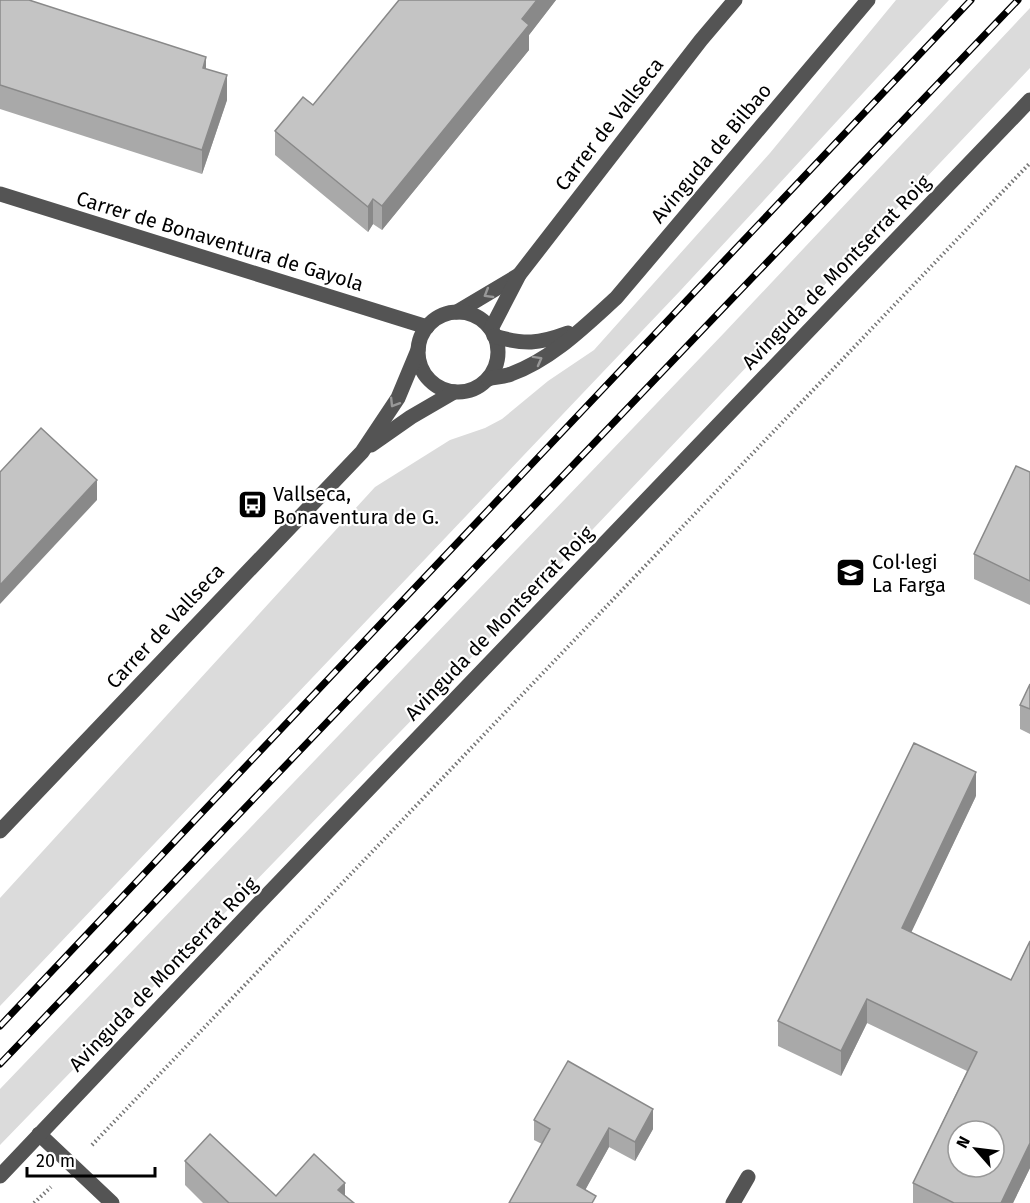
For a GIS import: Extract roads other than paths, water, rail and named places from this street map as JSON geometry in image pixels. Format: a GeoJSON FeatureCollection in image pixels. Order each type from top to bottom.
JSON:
{"type":"FeatureCollection","features":[{"type":"Feature","properties":{"kind":"street","name":"Carrer de Vallseca"},"geometry":{"type":"LineString","coordinates":[[493,333],[519,275],[701,40],[735,0]]}},
{"type":"Feature","properties":{"kind":"street","name":"Avinguda de Bilbao"},"geometry":{"type":"LineString","coordinates":[[488,379],[510,374],[543,358],[616,298],[868,0]]}},
{"type":"Feature","properties":{"kind":"street","name":"Avinguda de Montserrat Roig"},"geometry":{"type":"LineString","coordinates":[[0,1176],[1030,100]]}},
{"type":"Feature","properties":{"kind":"street","name":"Carrer de Bonaventura de Gayola"},"geometry":{"type":"LineString","coordinates":[[0,194],[427,327]]}},
{"type":"Feature","properties":{"kind":"street","name":"Carrer de Vallseca"},"geometry":{"type":"LineString","coordinates":[[457,312],[519,275]]}},
{"type":"Feature","properties":{"kind":"street"},"geometry":{"type":"LineString","coordinates":[[457,312],[476,316],[493,333],[498,358],[488,379],[469,391],[454,392],[444,390],[428,378],[422,369],[418,350],[427,327],[435,319],[457,312]]}},
{"type":"Feature","properties":{"kind":"street","name":"Avinguda de Bilbao"},"geometry":{"type":"LineString","coordinates":[[493,333],[516,343],[544,342],[582,328]]}},
{"type":"Feature","properties":{"kind":"street","name":"Carrer de Vallseca"},"geometry":{"type":"LineString","coordinates":[[0,831],[362,452],[398,398],[418,350]]}},
{"type":"Feature","properties":{"kind":"street","name":"Carrer de Vallseca"},"geometry":{"type":"LineString","coordinates":[[362,452],[411,417],[454,392]]}},
{"type":"Feature","properties":{"kind":"street"},"geometry":{"type":"LineString","coordinates":[[39,1134],[112,1203]]}},
{"type":"Feature","properties":{"kind":"street"},"geometry":{"type":"LineString","coordinates":[[733,1203],[747,1177]]}},
{"type":"Feature","properties":{"kind":"railway"},"geometry":{"type":"LineString","coordinates":[[0,1026],[971,0]]}},
{"type":"Feature","properties":{"kind":"railway"},"geometry":{"type":"LineString","coordinates":[[0,1064],[1018,0]]}},
{"type":"Feature","properties":{"kind":"place","name":"Vallseca, Bonaventura de G."},"geometry":{"type":"Point","coordinates":[252,505]}},
{"type":"Feature","properties":{"kind":"place","name":"Col·legi La Farga"},"geometry":{"type":"Point","coordinates":[851,573]}}]}
